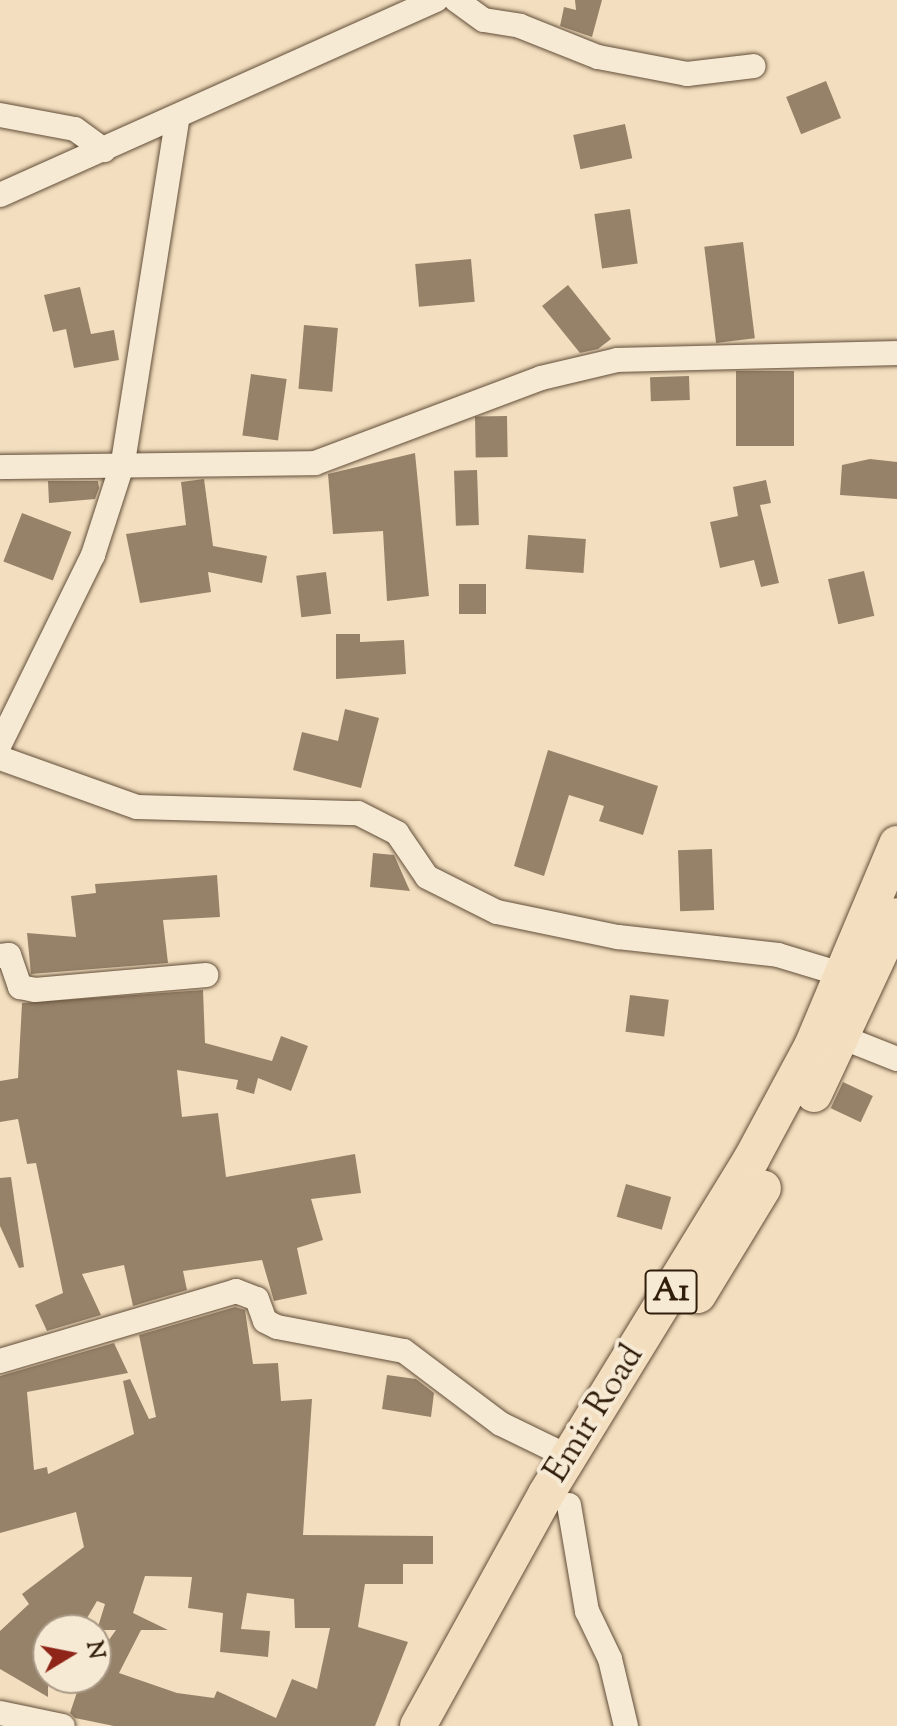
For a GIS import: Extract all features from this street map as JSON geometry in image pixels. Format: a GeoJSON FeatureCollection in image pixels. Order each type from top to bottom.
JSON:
{"type":"FeatureCollection","features":[{"type":"Feature","properties":{"kind":"highway","name":"Emir Road"},"geometry":{"type":"LineString","coordinates":[[418,1726],[569,1457],[752,1158],[844,975],[897,844]]}},
{"type":"Feature","properties":{"kind":"highway","name":"Emir Road"},"geometry":{"type":"LineString","coordinates":[[443,1726],[569,1505],[768,1180],[844,1038],[897,916]]}},
{"type":"Feature","properties":{"kind":"street"},"geometry":{"type":"LineString","coordinates":[[0,195],[177,122],[436,0]]}},
{"type":"Feature","properties":{"kind":"street"},"geometry":{"type":"LineString","coordinates":[[456,0],[484,20],[520,26],[598,57],[687,74],[754,66]]}},
{"type":"Feature","properties":{"kind":"street"},"geometry":{"type":"LineString","coordinates":[[0,115],[75,129],[104,150]]}},
{"type":"Feature","properties":{"kind":"street"},"geometry":{"type":"LineString","coordinates":[[0,744],[93,555],[123,462],[177,122]]}},
{"type":"Feature","properties":{"kind":"street"},"geometry":{"type":"LineString","coordinates":[[0,467],[123,462],[315,463],[541,378],[617,360],[897,353]]}},
{"type":"Feature","properties":{"kind":"street"},"geometry":{"type":"LineString","coordinates":[[0,758],[137,807],[358,813],[397,833],[427,877],[497,912],[618,937],[778,955],[844,975]]}},
{"type":"Feature","properties":{"kind":"street"},"geometry":{"type":"LineString","coordinates":[[0,956],[9,955],[20,987],[35,990],[71,981],[206,975]]}},
{"type":"Feature","properties":{"kind":"street"},"geometry":{"type":"LineString","coordinates":[[844,1038],[897,1059]]}},
{"type":"Feature","properties":{"kind":"street"},"geometry":{"type":"LineString","coordinates":[[0,1361],[236,1291],[257,1299],[265,1321],[277,1327],[404,1351],[501,1424],[569,1457]]}},
{"type":"Feature","properties":{"kind":"street"},"geometry":{"type":"LineString","coordinates":[[569,1505],[587,1611],[610,1659],[626,1726]]}},
{"type":"Feature","properties":{"kind":"street"},"geometry":{"type":"LineString","coordinates":[[0,1713],[63,1726]]}},
{"type":"Feature","properties":{"kind":"building"},"geometry":{"type":"Polygon","coordinates":[[[575,0],[602,0],[592,37],[560,26],[564,7],[576,10],[575,0]]]}},
{"type":"Feature","properties":{"kind":"building"},"geometry":{"type":"Polygon","coordinates":[[[826,81],[841,118],[801,134],[786,97],[826,81]]]}},
{"type":"Feature","properties":{"kind":"building"},"geometry":{"type":"Polygon","coordinates":[[[625,124],[632,158],[580,169],[573,135],[625,124]]]}},
{"type":"Feature","properties":{"kind":"building"},"geometry":{"type":"Polygon","coordinates":[[[630,209],[638,263],[602,268],[594,214],[630,209]]]}},
{"type":"Feature","properties":{"kind":"building"},"geometry":{"type":"Polygon","coordinates":[[[743,242],[755,338],[716,343],[704,247],[743,242]]]}},
{"type":"Feature","properties":{"kind":"building"},"geometry":{"type":"Polygon","coordinates":[[[471,259],[475,302],[419,307],[415,264],[471,259]]]}},
{"type":"Feature","properties":{"kind":"building"},"geometry":{"type":"Polygon","coordinates":[[[568,285],[611,339],[598,349],[580,353],[542,306],[568,285]]]}},
{"type":"Feature","properties":{"kind":"building"},"geometry":{"type":"Polygon","coordinates":[[[80,287],[91,334],[114,330],[119,360],[74,368],[66,329],[53,332],[44,295],[80,287]]]}},
{"type":"Feature","properties":{"kind":"building"},"geometry":{"type":"Polygon","coordinates":[[[304,325],[338,328],[332,392],[298,389],[304,325]]]}},
{"type":"Feature","properties":{"kind":"building"},"geometry":{"type":"Polygon","coordinates":[[[736,371],[794,371],[794,446],[736,446],[736,371]]]}},
{"type":"Feature","properties":{"kind":"building"},"geometry":{"type":"Polygon","coordinates":[[[251,374],[287,379],[278,440],[242,435],[251,374]]]}},
{"type":"Feature","properties":{"kind":"building"},"geometry":{"type":"Polygon","coordinates":[[[689,376],[690,400],[651,401],[650,377],[689,376]]]}},
{"type":"Feature","properties":{"kind":"building"},"geometry":{"type":"Polygon","coordinates":[[[507,416],[508,457],[476,458],[475,417],[507,416]]]}},
{"type":"Feature","properties":{"kind":"building"},"geometry":{"type":"Polygon","coordinates":[[[415,453],[429,596],[387,601],[383,531],[333,534],[328,474],[415,453]]]}},
{"type":"Feature","properties":{"kind":"building"},"geometry":{"type":"Polygon","coordinates":[[[870,459],[897,462],[897,499],[840,495],[842,465],[870,459]]]}},
{"type":"Feature","properties":{"kind":"building"},"geometry":{"type":"Polygon","coordinates":[[[477,470],[479,525],[456,526],[454,471],[477,470]]]}},
{"type":"Feature","properties":{"kind":"building"},"geometry":{"type":"Polygon","coordinates":[[[204,479],[213,546],[267,556],[262,583],[208,572],[211,592],[140,603],[126,534],[186,525],[181,482],[204,479]]]}},
{"type":"Feature","properties":{"kind":"building"},"geometry":{"type":"Polygon","coordinates":[[[766,480],[771,503],[760,505],[779,583],[761,587],[754,560],[720,568],[710,522],[738,516],[733,487],[766,480]]]}},
{"type":"Feature","properties":{"kind":"building"},"geometry":{"type":"Polygon","coordinates":[[[48,481],[98,481],[99,488],[95,499],[49,503],[48,481]]]}},
{"type":"Feature","properties":{"kind":"building"},"geometry":{"type":"Polygon","coordinates":[[[22,513],[71,532],[53,581],[3,562],[22,513]]]}},
{"type":"Feature","properties":{"kind":"building"},"geometry":{"type":"Polygon","coordinates":[[[528,535],[586,539],[583,573],[526,569],[528,535]]]}},
{"type":"Feature","properties":{"kind":"building"},"geometry":{"type":"Polygon","coordinates":[[[864,571],[874,616],[838,624],[828,579],[864,571]]]}},
{"type":"Feature","properties":{"kind":"building"},"geometry":{"type":"Polygon","coordinates":[[[326,572],[331,614],[301,617],[296,576],[326,572]]]}},
{"type":"Feature","properties":{"kind":"building"},"geometry":{"type":"Polygon","coordinates":[[[459,584],[486,584],[486,614],[459,614],[459,584]]]}},
{"type":"Feature","properties":{"kind":"building"},"geometry":{"type":"Polygon","coordinates":[[[336,634],[360,634],[360,642],[404,640],[406,674],[336,679],[336,634]]]}},
{"type":"Feature","properties":{"kind":"building"},"geometry":{"type":"Polygon","coordinates":[[[345,709],[379,718],[361,788],[293,770],[302,732],[338,741],[345,709]]]}},
{"type":"Feature","properties":{"kind":"building"},"geometry":{"type":"Polygon","coordinates":[[[548,750],[658,786],[643,835],[599,821],[604,806],[569,795],[544,876],[514,866],[548,750]]]}},
{"type":"Feature","properties":{"kind":"building"},"geometry":{"type":"Polygon","coordinates":[[[712,849],[714,910],[680,911],[678,850],[712,849]]]}},
{"type":"Feature","properties":{"kind":"building"},"geometry":{"type":"Polygon","coordinates":[[[373,853],[394,855],[410,891],[370,887],[373,853]]]}},
{"type":"Feature","properties":{"kind":"building"},"geometry":{"type":"Polygon","coordinates":[[[217,875],[220,917],[163,920],[168,963],[31,974],[27,933],[76,937],[71,896],[96,893],[95,884],[217,875]]]}},
{"type":"Feature","properties":{"kind":"building"},"geometry":{"type":"Polygon","coordinates":[[[203,990],[205,1043],[272,1061],[281,1036],[308,1046],[291,1091],[258,1078],[254,1094],[236,1089],[238,1080],[177,1070],[182,1117],[218,1113],[226,1177],[355,1154],[361,1193],[311,1199],[323,1240],[297,1248],[307,1294],[274,1301],[262,1260],[183,1271],[187,1290],[133,1306],[124,1265],[82,1274],[101,1315],[47,1331],[35,1305],[63,1293],[36,1163],[27,1164],[18,1119],[0,1122],[0,1081],[18,1078],[22,1003],[203,990]]]}},
{"type":"Feature","properties":{"kind":"building"},"geometry":{"type":"Polygon","coordinates":[[[630,995],[669,1000],[664,1036],[625,1032],[630,995]]]}},
{"type":"Feature","properties":{"kind":"building"},"geometry":{"type":"Polygon","coordinates":[[[843,1082],[873,1096],[861,1122],[831,1108],[843,1082]]]}},
{"type":"Feature","properties":{"kind":"building"},"geometry":{"type":"Polygon","coordinates":[[[11,1177],[24,1267],[19,1268],[0,1226],[0,1178],[11,1177]]]}},
{"type":"Feature","properties":{"kind":"building"},"geometry":{"type":"Polygon","coordinates":[[[626,1184],[671,1197],[662,1230],[617,1217],[626,1184]]]}},
{"type":"Feature","properties":{"kind":"building"},"geometry":{"type":"Polygon","coordinates":[[[235,1307],[245,1310],[253,1364],[278,1363],[281,1401],[312,1399],[303,1535],[433,1536],[433,1564],[403,1564],[403,1584],[365,1584],[358,1627],[408,1642],[375,1726],[114,1726],[75,1718],[70,1713],[76,1694],[112,1694],[112,1636],[116,1630],[112,1630],[112,1614],[102,1614],[105,1604],[97,1601],[89,1614],[32,1614],[32,1688],[0,1669],[0,1631],[29,1604],[22,1594],[84,1547],[76,1512],[0,1533],[0,1376],[114,1343],[128,1373],[27,1392],[34,1470],[47,1467],[48,1474],[134,1434],[123,1381],[130,1379],[149,1419],[156,1417],[139,1335],[235,1307]],[[145,1576],[133,1613],[168,1630],[141,1630],[119,1673],[177,1693],[214,1698],[217,1691],[276,1718],[292,1679],[317,1689],[330,1628],[295,1628],[294,1599],[247,1593],[241,1629],[270,1631],[268,1657],[220,1652],[223,1613],[188,1608],[192,1577],[145,1576]]]}},
{"type":"Feature","properties":{"kind":"building"},"geometry":{"type":"Polygon","coordinates":[[[387,1375],[416,1379],[434,1393],[431,1417],[382,1409],[387,1375]]]}}]}
